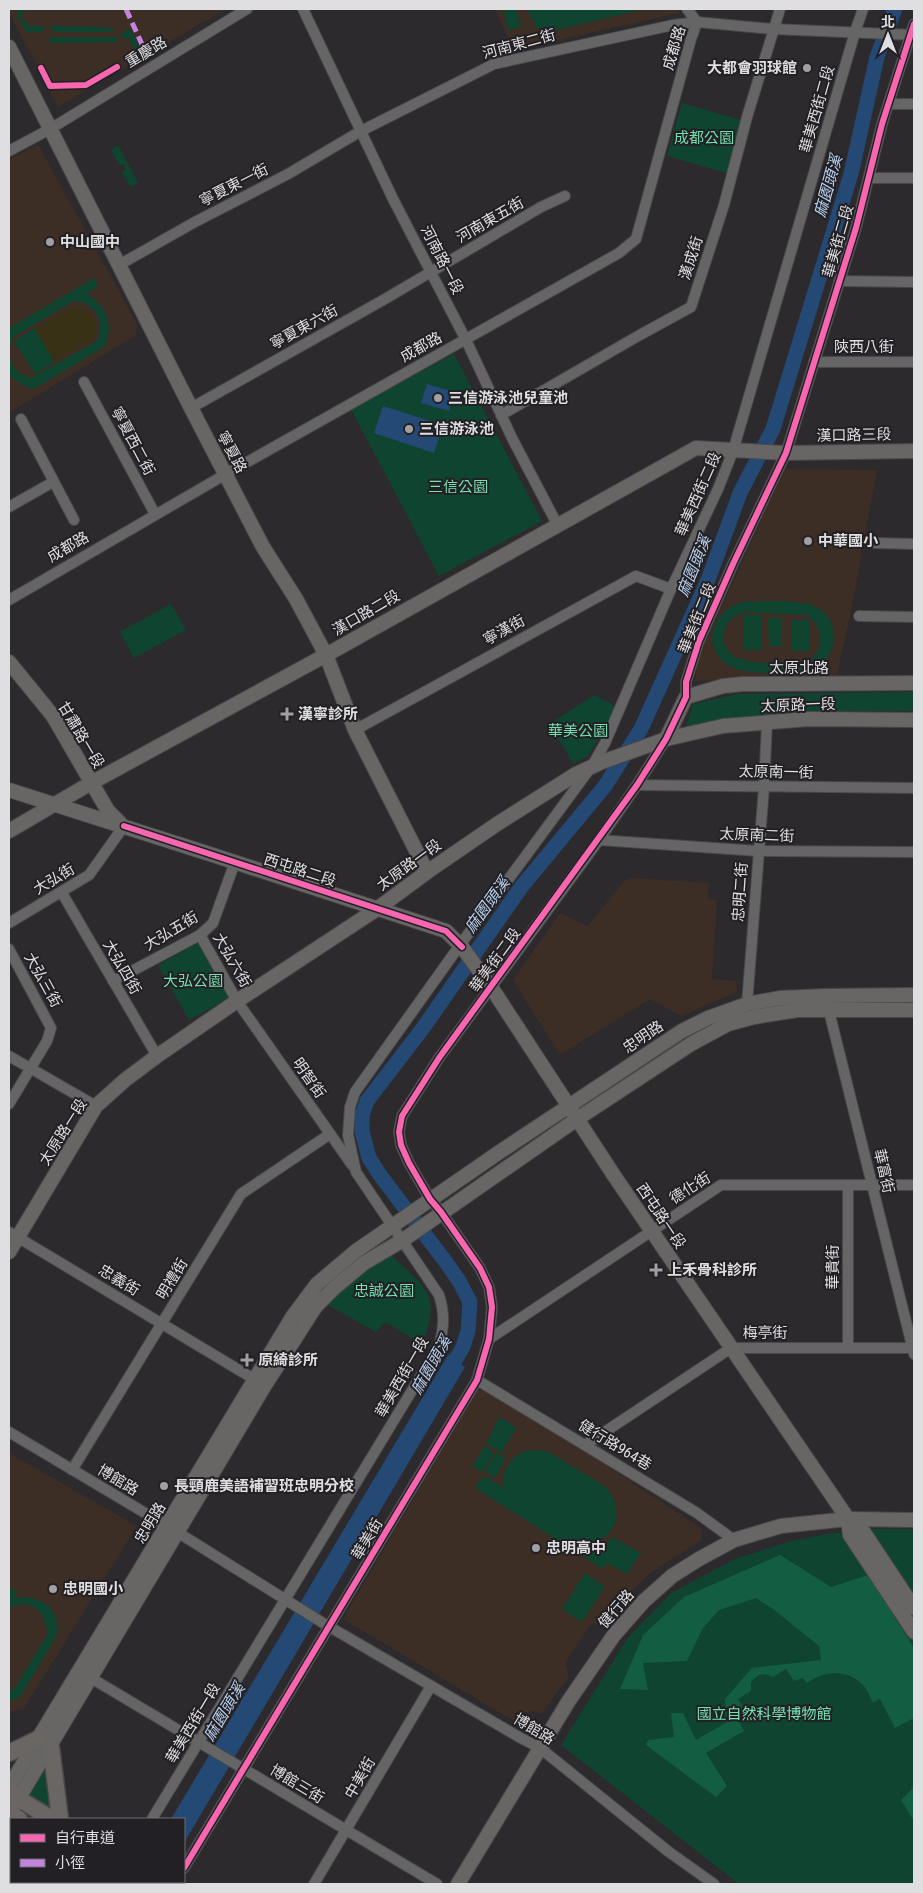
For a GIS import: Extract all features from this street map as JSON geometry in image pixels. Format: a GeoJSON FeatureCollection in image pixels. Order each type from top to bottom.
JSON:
{"type":"FeatureCollection","features":[{"type":"Feature","properties":{"kind":"main road"},"geometry":{"type":"LineString","coordinates":[[9,1753],[44,1743],[60,1818]]}},
{"type":"Feature","properties":{"kind":"main road"},"geometry":{"type":"LineString","coordinates":[[12,1793],[50,1818]]}},
{"type":"Feature","properties":{"kind":"street","name":"重慶路"},"geometry":{"type":"LineString","coordinates":[[9,151],[50,129],[248,9]]}},
{"type":"Feature","properties":{"kind":"street","name":"河南路一段"},"geometry":{"type":"LineString","coordinates":[[303,9],[501,415],[558,524]]}},
{"type":"Feature","properties":{"kind":"street","name":"成都路"},"geometry":{"type":"LineString","coordinates":[[9,600],[155,514],[619,253],[636,239],[697,22],[687,9]]}},
{"type":"Feature","properties":{"kind":"street","name":"漢成街"},"geometry":{"type":"LineString","coordinates":[[501,415],[691,307],[724,205],[747,117],[780,9]]}},
{"type":"Feature","properties":{"kind":"street","name":"華美西街二段"},"geometry":{"type":"LineString","coordinates":[[461,946],[597,764],[671,590],[718,489],[739,451],[863,9]]}},
{"type":"Feature","properties":{"kind":"street","name":"河南東二街"},"geometry":{"type":"LineString","coordinates":[[361,131],[494,64],[665,26],[697,22],[773,30],[913,35]]}},
{"type":"Feature","properties":{"kind":"street","name":"華美街二段"},"geometry":{"type":"LineString","coordinates":[[438,1215],[427,1202],[401,1145],[399,1132],[402,1116],[488,982],[599,840],[637,785],[666,739],[686,697],[686,682],[699,641],[786,453],[856,228],[882,124],[913,35],[914,24]]}},
{"type":"Feature","properties":{"kind":"street","name":"寧夏路"},"geometry":{"type":"LineString","coordinates":[[9,47],[263,547],[296,599],[326,655],[355,730],[427,872]]}},
{"type":"Feature","properties":{"kind":"street"},"geometry":{"type":"LineString","coordinates":[[889,104],[914,104]]}},
{"type":"Feature","properties":{"kind":"street","name":"寧夏東一街"},"geometry":{"type":"LineString","coordinates":[[119,265],[193,223],[288,174],[361,131]]}},
{"type":"Feature","properties":{"kind":"street"},"geometry":{"type":"LineString","coordinates":[[869,178],[914,178]]}},
{"type":"Feature","properties":{"kind":"street","name":"河南東五街"},"geometry":{"type":"LineString","coordinates":[[431,272],[542,207],[566,196]]}},
{"type":"Feature","properties":{"kind":"street","name":"寧夏東六街"},"geometry":{"type":"LineString","coordinates":[[191,408],[431,272]]}},
{"type":"Feature","properties":{"kind":"street"},"geometry":{"type":"LineString","coordinates":[[839,281],[914,282]]}},
{"type":"Feature","properties":{"kind":"street","name":"陝西八街"},"geometry":{"type":"LineString","coordinates":[[814,362],[914,362]]}},
{"type":"Feature","properties":{"kind":"street","name":"寧夏西二街"},"geometry":{"type":"LineString","coordinates":[[84,382],[155,514]]}},
{"type":"Feature","properties":{"kind":"street"},"geometry":{"type":"LineString","coordinates":[[21,419],[74,520]]}},
{"type":"Feature","properties":{"kind":"street","name":"漢口路二段"},"geometry":{"type":"LineString","coordinates":[[9,831],[91,783],[326,655],[696,448],[739,451]]}},
{"type":"Feature","properties":{"kind":"street","name":"漢口路三段"},"geometry":{"type":"LineString","coordinates":[[739,451],[786,453],[914,451]]}},
{"type":"Feature","properties":{"kind":"street"},"geometry":{"type":"LineString","coordinates":[[9,507],[53,482]]}},
{"type":"Feature","properties":{"kind":"street"},"geometry":{"type":"LineString","coordinates":[[874,543],[914,544]]}},
{"type":"Feature","properties":{"kind":"street","name":"寧漢街"},"geometry":{"type":"LineString","coordinates":[[355,730],[636,576],[671,590]]}},
{"type":"Feature","properties":{"kind":"street"},"geometry":{"type":"LineString","coordinates":[[859,616],[914,617]]}},
{"type":"Feature","properties":{"kind":"street","name":"甘肅路一段"},"geometry":{"type":"LineString","coordinates":[[9,662],[53,716],[108,812],[124,826]]}},
{"type":"Feature","properties":{"kind":"street","name":"太原北路"},"geometry":{"type":"LineString","coordinates":[[686,697],[723,686],[743,684],[914,683]]}},
{"type":"Feature","properties":{"kind":"street","name":"太原路一段"},"geometry":{"type":"LineString","coordinates":[[9,1252],[13,1235],[96,1106],[125,1080],[238,1001],[377,909],[506,818],[576,774],[597,764],[666,739],[723,726],[809,720],[914,720]]}},
{"type":"Feature","properties":{"kind":"street","name":"忠明二街"},"geometry":{"type":"LineString","coordinates":[[747,1004],[764,787],[767,722]]}},
{"type":"Feature","properties":{"kind":"street","name":"太原南一街"},"geometry":{"type":"LineString","coordinates":[[637,785],[914,788]]}},
{"type":"Feature","properties":{"kind":"street","name":"西屯路二段"},"geometry":{"type":"LineString","coordinates":[[9,790],[446,931],[461,946],[488,982]]}},
{"type":"Feature","properties":{"kind":"street","name":"大弘街"},"geometry":{"type":"LineString","coordinates":[[9,924],[89,875],[124,826]]}},
{"type":"Feature","properties":{"kind":"street","name":"太原南二街"},"geometry":{"type":"LineString","coordinates":[[599,840],[758,851],[914,852]]}},
{"type":"Feature","properties":{"kind":"street","name":"大弘五街"},"geometry":{"type":"LineString","coordinates":[[113,981],[200,935],[213,923],[235,862]]}},
{"type":"Feature","properties":{"kind":"street","name":"大弘四街"},"geometry":{"type":"LineString","coordinates":[[62,892],[157,1056]]}},
{"type":"Feature","properties":{"kind":"street","name":"大弘六街"},"geometry":{"type":"LineString","coordinates":[[200,935],[238,1001]]}},
{"type":"Feature","properties":{"kind":"street","name":"華美西街一段"},"geometry":{"type":"LineString","coordinates":[[153,1818],[288,1600],[439,1346],[444,1326],[443,1309],[439,1295],[404,1239],[356,1172],[348,1135],[350,1107],[355,1092],[461,946]]}},
{"type":"Feature","properties":{"kind":"street","name":"大弘三街"},"geometry":{"type":"LineString","coordinates":[[9,949],[52,1028],[47,1041],[9,1104]]}},
{"type":"Feature","properties":{"kind":"street","name":"西屯路一段"},"geometry":{"type":"LineString","coordinates":[[488,982],[577,1119],[848,1520],[861,1528],[914,1608]]}},
{"type":"Feature","properties":{"kind":"street","name":"忠明路"},"geometry":{"type":"LineString","coordinates":[[11,1818],[12,1793],[44,1743],[260,1382],[293,1316],[318,1284],[356,1251],[427,1202],[682,1031],[708,1018],[747,1004],[780,998],[914,995]]}},
{"type":"Feature","properties":{"kind":"street","name":"華富街"},"geometry":{"type":"LineString","coordinates":[[824,996],[914,1350]]}},
{"type":"Feature","properties":{"kind":"street","name":"明智街"},"geometry":{"type":"LineString","coordinates":[[238,1001],[356,1172]]}},
{"type":"Feature","properties":{"kind":"street","name":"忠明路"},"geometry":{"type":"LineString","coordinates":[[260,1382],[322,1301],[364,1263],[404,1239],[577,1119],[692,1044],[728,1024],[754,1017],[797,1010],[914,1010]]}},
{"type":"Feature","properties":{"kind":"street"},"geometry":{"type":"LineString","coordinates":[[9,1056],[96,1106]]}},
{"type":"Feature","properties":{"kind":"street","name":"明禮街"},"geometry":{"type":"LineString","coordinates":[[72,1470],[242,1194],[330,1134]]}},
{"type":"Feature","properties":{"kind":"street","name":"德化街"},"geometry":{"type":"LineString","coordinates":[[489,1338],[720,1185],[914,1185]]}},
{"type":"Feature","properties":{"kind":"street","name":"華貴街"},"geometry":{"type":"LineString","coordinates":[[848,1185],[848,1348]]}},
{"type":"Feature","properties":{"kind":"street","name":"華美街"},"geometry":{"type":"LineString","coordinates":[[185,1866],[326,1624],[477,1380],[489,1338],[492,1307],[488,1288],[480,1268],[438,1215]]}},
{"type":"Feature","properties":{"kind":"street","name":"忠義街"},"geometry":{"type":"LineString","coordinates":[[13,1235],[260,1382]]}},
{"type":"Feature","properties":{"kind":"street","name":"梅亭街"},"geometry":{"type":"LineString","coordinates":[[585,1445],[731,1348],[914,1350]]}},
{"type":"Feature","properties":{"kind":"street","name":"健行路964巷"},"geometry":{"type":"LineString","coordinates":[[477,1380],[697,1513],[734,1540]]}},
{"type":"Feature","properties":{"kind":"street","name":"博館路"},"geometry":{"type":"LineString","coordinates":[[9,1432],[326,1624],[540,1748],[701,1880],[714,1884]]}},
{"type":"Feature","properties":{"kind":"street","name":"西屯路一段"},"geometry":{"type":"LineString","coordinates":[[848,1520],[850,1535],[914,1632]]}},
{"type":"Feature","properties":{"kind":"street","name":"健行路"},"geometry":{"type":"LineString","coordinates":[[458,1884],[568,1702],[614,1635],[638,1606],[672,1576],[734,1540],[782,1526],[848,1520],[914,1520]]}},
{"type":"Feature","properties":{"kind":"street","name":"忠明路"},"geometry":{"type":"LineString","coordinates":[[44,1743],[91,1678],[172,1529]]}},
{"type":"Feature","properties":{"kind":"street","name":"博館三街"},"geometry":{"type":"LineString","coordinates":[[91,1678],[437,1884]]}},
{"type":"Feature","properties":{"kind":"street","name":"中美街"},"geometry":{"type":"LineString","coordinates":[[314,1884],[431,1686]]}},
{"type":"Feature","properties":{"kind":"shaded area"},"geometry":{"type":"Polygon","coordinates":[[[9,9],[226,9],[58,107],[9,9]]]}},
{"type":"Feature","properties":{"kind":"shaded area"},"geometry":{"type":"Polygon","coordinates":[[[495,9],[678,9],[679,13],[514,50],[495,9]]]}},
{"type":"Feature","properties":{"kind":"shaded area","name":"中山國中"},"geometry":{"type":"Polygon","coordinates":[[[34,146],[39,146],[137,324],[136,335],[9,413],[9,160],[34,146]]]}},
{"type":"Feature","properties":{"kind":"shaded area","name":"中華國小"},"geometry":{"type":"Polygon","coordinates":[[[785,469],[877,470],[851,612],[837,675],[695,681],[698,658],[785,469]]]}},
{"type":"Feature","properties":{"kind":"shaded area"},"geometry":{"type":"Polygon","coordinates":[[[632,878],[709,883],[708,899],[717,900],[712,979],[736,981],[737,992],[681,1016],[650,999],[560,1055],[513,980],[560,913],[588,926],[624,881],[632,878]]]}},
{"type":"Feature","properties":{"kind":"shaded area","name":"忠明高中"},"geometry":{"type":"Polygon","coordinates":[[[483,1390],[598,1460],[701,1528],[702,1540],[651,1572],[610,1614],[589,1627],[565,1663],[569,1677],[541,1714],[533,1711],[523,1713],[517,1723],[343,1619],[477,1391],[483,1390]]]}},
{"type":"Feature","properties":{"kind":"shaded area","name":"忠明國小"},"geometry":{"type":"Polygon","coordinates":[[[9,1453],[137,1526],[23,1710],[9,1711],[9,1453]]]}},
{"type":"Feature","properties":{"kind":"green space"},"geometry":{"type":"Polygon","coordinates":[[[17,9],[27,9],[27,11],[22,12],[22,21],[27,22],[27,26],[43,26],[43,32],[26,32],[18,18],[17,9]]]}},
{"type":"Feature","properties":{"kind":"green space"},"geometry":{"type":"Polygon","coordinates":[[[503,9],[516,9],[521,27],[508,30],[503,9]]]}},
{"type":"Feature","properties":{"kind":"green space"},"geometry":{"type":"Polygon","coordinates":[[[528,9],[644,9],[552,31],[537,28],[528,9]]]}},
{"type":"Feature","properties":{"kind":"green space"},"geometry":{"type":"Polygon","coordinates":[[[49,26],[102,27],[105,29],[111,27],[114,32],[53,32],[53,29],[49,28],[49,26]]]}},
{"type":"Feature","properties":{"kind":"green space"},"geometry":{"type":"Polygon","coordinates":[[[130,29],[141,49],[135,52],[128,37],[123,39],[121,33],[130,29]]]}},
{"type":"Feature","properties":{"kind":"green space"},"geometry":{"type":"Polygon","coordinates":[[[115,36],[117,42],[49,43],[49,37],[115,36]]]}},
{"type":"Feature","properties":{"kind":"green space","name":"成都公園"},"geometry":{"type":"Polygon","coordinates":[[[682,103],[741,120],[726,173],[667,156],[682,103]]]}},
{"type":"Feature","properties":{"kind":"green space"},"geometry":{"type":"Polygon","coordinates":[[[118,145],[138,183],[130,187],[122,172],[125,170],[125,166],[123,164],[119,165],[111,150],[118,145]]]}},
{"type":"Feature","properties":{"kind":"green space"},"geometry":{"type":"Polygon","coordinates":[[[94,278],[98,286],[86,294],[99,304],[107,317],[109,331],[104,347],[34,389],[22,385],[9,375],[9,353],[11,362],[16,369],[22,375],[31,378],[97,341],[100,327],[97,314],[88,305],[74,301],[13,337],[9,349],[9,328],[94,278]]]}},
{"type":"Feature","properties":{"kind":"green space"},"geometry":{"type":"Polygon","coordinates":[[[35,328],[54,362],[35,374],[14,341],[35,328]]]}},
{"type":"Feature","properties":{"kind":"green space","name":"三信公園"},"geometry":{"type":"Polygon","coordinates":[[[454,354],[542,521],[439,576],[351,409],[454,354]]]}},
{"type":"Feature","properties":{"kind":"green space"},"geometry":{"type":"Polygon","coordinates":[[[770,601],[809,604],[816,607],[825,614],[831,623],[834,633],[830,653],[824,662],[804,672],[756,672],[732,667],[722,660],[715,651],[713,631],[723,613],[732,606],[743,602],[770,601]],[[741,613],[734,617],[727,626],[724,633],[724,643],[733,656],[741,659],[759,662],[803,663],[816,654],[820,640],[817,626],[806,615],[741,613]]]}},
{"type":"Feature","properties":{"kind":"green space"},"geometry":{"type":"Polygon","coordinates":[[[171,604],[186,630],[134,658],[120,632],[171,604]]]}},
{"type":"Feature","properties":{"kind":"green space"},"geometry":{"type":"Polygon","coordinates":[[[743,615],[762,615],[762,650],[743,650],[743,615]]]}},
{"type":"Feature","properties":{"kind":"green space"},"geometry":{"type":"Polygon","coordinates":[[[768,618],[782,618],[782,646],[769,646],[768,618]]]}},
{"type":"Feature","properties":{"kind":"green space"},"geometry":{"type":"Polygon","coordinates":[[[792,620],[809,620],[810,651],[792,651],[792,620]]]}},
{"type":"Feature","properties":{"kind":"green space"},"geometry":{"type":"Polygon","coordinates":[[[914,692],[914,711],[820,711],[752,716],[686,727],[693,704],[738,694],[914,692]]]}},
{"type":"Feature","properties":{"kind":"green space","name":"華美公園"},"geometry":{"type":"Polygon","coordinates":[[[594,695],[617,707],[588,756],[573,763],[550,724],[594,695]]]}},
{"type":"Feature","properties":{"kind":"green space","name":"大弘公園"},"geometry":{"type":"Polygon","coordinates":[[[198,943],[229,998],[189,1020],[158,965],[198,943]]]}},
{"type":"Feature","properties":{"kind":"green space","name":"忠誠公園"},"geometry":{"type":"Polygon","coordinates":[[[389,1253],[420,1283],[430,1302],[431,1313],[422,1344],[385,1322],[376,1332],[326,1304],[343,1285],[389,1253]]]}},
{"type":"Feature","properties":{"kind":"green space"},"geometry":{"type":"Polygon","coordinates":[[[499,1417],[516,1427],[502,1453],[486,1444],[499,1417]]]}},
{"type":"Feature","properties":{"kind":"green space"},"geometry":{"type":"Polygon","coordinates":[[[484,1446],[494,1453],[483,1472],[472,1467],[484,1446]]]}},
{"type":"Feature","properties":{"kind":"green space"},"geometry":{"type":"Polygon","coordinates":[[[532,1450],[550,1453],[604,1486],[612,1496],[616,1508],[616,1520],[608,1534],[591,1544],[603,1551],[612,1537],[641,1553],[627,1574],[607,1563],[603,1569],[475,1488],[483,1476],[503,1487],[503,1480],[510,1462],[519,1454],[532,1450]]]}},
{"type":"Feature","properties":{"kind":"green space"},"geometry":{"type":"Polygon","coordinates":[[[496,1453],[506,1458],[495,1478],[485,1472],[496,1453]]]}},
{"type":"Feature","properties":{"kind":"green space","name":"國立自然科學博物館"},"geometry":{"type":"Polygon","coordinates":[[[874,1529],[914,1529],[914,1884],[739,1884],[561,1745],[627,1639],[671,1593],[735,1559],[791,1541],[827,1534],[874,1529]]]}},
{"type":"Feature","properties":{"kind":"green space"},"geometry":{"type":"Polygon","coordinates":[[[780,1555],[831,1587],[868,1575],[914,1648],[914,1718],[895,1728],[880,1699],[873,1703],[863,1685],[842,1674],[828,1674],[807,1683],[803,1678],[794,1681],[786,1669],[773,1677],[760,1675],[751,1683],[751,1691],[738,1699],[746,1714],[738,1720],[744,1731],[706,1753],[727,1786],[716,1797],[646,1745],[648,1740],[674,1737],[671,1713],[683,1713],[696,1740],[727,1722],[725,1699],[752,1668],[821,1660],[819,1646],[773,1609],[756,1598],[719,1610],[703,1628],[687,1661],[643,1663],[648,1690],[620,1689],[643,1635],[684,1597],[780,1555]]]}},
{"type":"Feature","properties":{"kind":"green space"},"geometry":{"type":"Polygon","coordinates":[[[585,1573],[605,1587],[582,1622],[562,1609],[585,1573]]]}},
{"type":"Feature","properties":{"kind":"green space"},"geometry":{"type":"Polygon","coordinates":[[[10,1588],[17,1591],[13,1598],[32,1598],[47,1605],[56,1618],[57,1627],[56,1637],[20,1697],[9,1702],[9,1691],[15,1688],[47,1635],[44,1620],[41,1613],[36,1609],[24,1604],[9,1608],[10,1588]]]}},
{"type":"Feature","properties":{"kind":"green space"},"geometry":{"type":"Polygon","coordinates":[[[49,1754],[58,1818],[25,1797],[49,1754]]]}},
{"type":"Feature","properties":{"kind":"green space"},"geometry":{"type":"Polygon","coordinates":[[[914,1787],[914,1821],[901,1800],[914,1787]]]}},
{"type":"Feature","properties":{"kind":"sand"},"geometry":{"type":"Polygon","coordinates":[[[72,307],[84,309],[91,315],[95,326],[94,338],[54,362],[35,328],[72,307]]]}},
{"type":"Feature","properties":{"kind":"water","name":"三信游泳池兒童池"},"geometry":{"type":"Polygon","coordinates":[[[427,384],[454,392],[449,411],[421,403],[427,384]]]}},
{"type":"Feature","properties":{"kind":"water","name":"三信游泳池"},"geometry":{"type":"Polygon","coordinates":[[[383,406],[443,425],[434,453],[374,433],[383,406]]]}},
{"type":"Feature","properties":{"kind":"water"},"geometry":{"type":"Polygon","coordinates":[[[448,1355],[465,1367],[185,1841],[185,1818],[172,1818],[448,1355]]]}},
{"type":"Feature","properties":{"kind":"waterway","name":"麻園頭溪"},"geometry":{"type":"LineString","coordinates":[[445,1377],[463,1347],[468,1331],[470,1302],[448,1265],[369,1158],[362,1131],[362,1116],[367,1101],[423,1028],[522,886],[605,786],[641,729],[708,580],[740,493],[773,429],[851,174],[877,57],[895,9]]}},
{"type":"Feature","properties":{"kind":"marked path"},"geometry":{"type":"LineString","coordinates":[[126,9],[145,51]]}},
{"type":"Feature","properties":{"kind":"cycle path"},"geometry":{"type":"LineString","coordinates":[[185,1866],[477,1380],[489,1339],[492,1307],[489,1287],[480,1268],[430,1199],[409,1163],[401,1145],[399,1132],[402,1116],[439,1058],[637,785],[666,739],[686,697],[686,682],[699,641],[786,453],[856,228],[882,124],[914,24]]}},
{"type":"Feature","properties":{"kind":"cycle path"},"geometry":{"type":"LineString","coordinates":[[41,68],[50,86],[86,85],[117,67]]}},
{"type":"Feature","properties":{"kind":"cycle path"},"geometry":{"type":"LineString","coordinates":[[124,826],[446,931],[462,947]]}},
{"type":"Feature","properties":{"kind":"place","name":"大都會羽球館"},"geometry":{"type":"Point","coordinates":[807,68]}},
{"type":"Feature","properties":{"kind":"place","name":"中山國中"},"geometry":{"type":"Point","coordinates":[50,242]}},
{"type":"Feature","properties":{"kind":"place","name":"三信游泳池兒童池"},"geometry":{"type":"Point","coordinates":[438,398]}},
{"type":"Feature","properties":{"kind":"place","name":"三信游泳池"},"geometry":{"type":"Point","coordinates":[409,429]}},
{"type":"Feature","properties":{"kind":"place","name":"中華國小"},"geometry":{"type":"Point","coordinates":[808,541]}},
{"type":"Feature","properties":{"kind":"place","name":"漢寧診所"},"geometry":{"type":"Point","coordinates":[287,714]}},
{"type":"Feature","properties":{"kind":"place","name":"上禾骨科診所"},"geometry":{"type":"Point","coordinates":[656,1270]}},
{"type":"Feature","properties":{"kind":"place","name":"原綺診所"},"geometry":{"type":"Point","coordinates":[247,1360]}},
{"type":"Feature","properties":{"kind":"place","name":"長頸鹿美語補習班忠明分校"},"geometry":{"type":"Point","coordinates":[164,1486]}},
{"type":"Feature","properties":{"kind":"place","name":"忠明高中"},"geometry":{"type":"Point","coordinates":[536,1548]}},
{"type":"Feature","properties":{"kind":"place","name":"忠明國小"},"geometry":{"type":"Point","coordinates":[53,1589]}}]}
